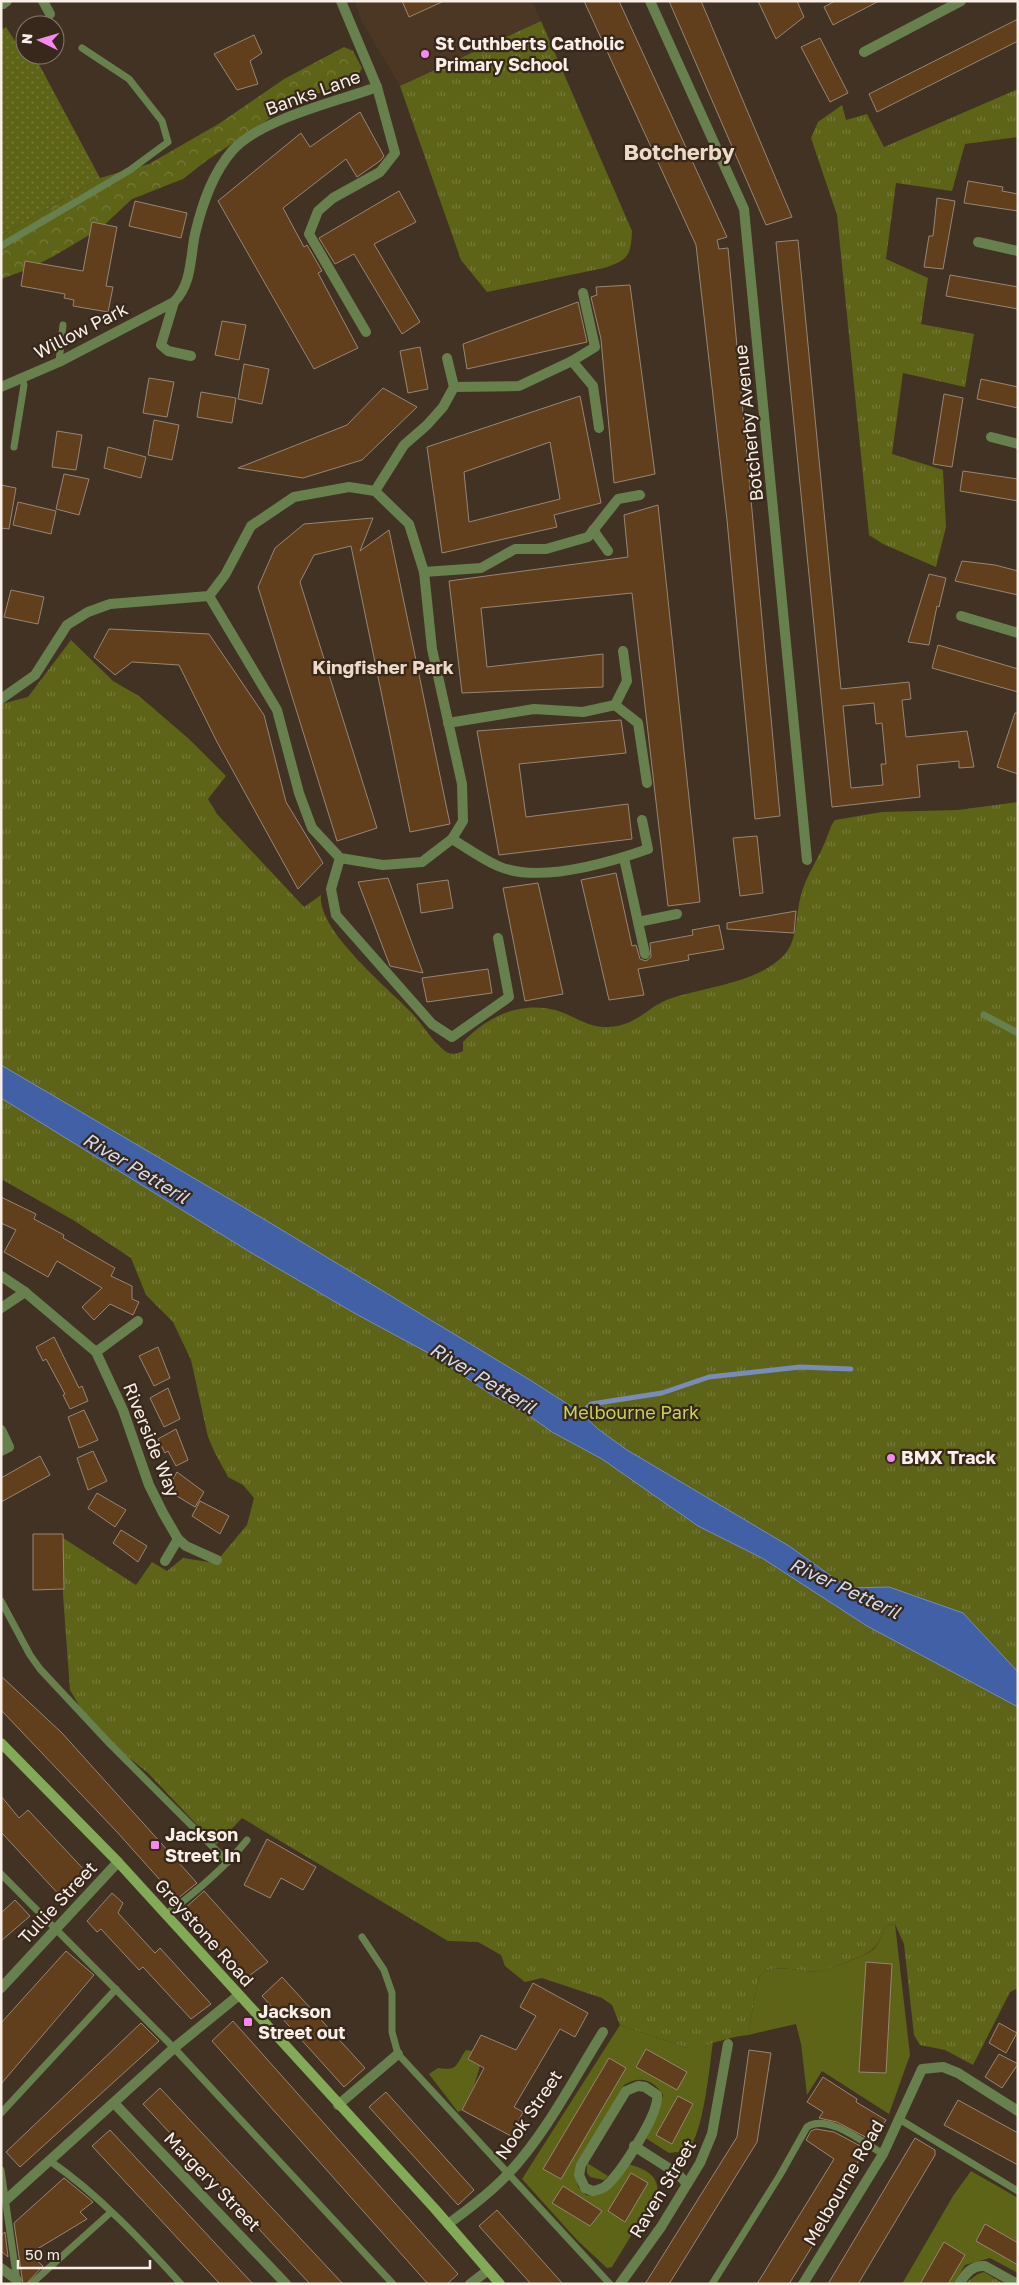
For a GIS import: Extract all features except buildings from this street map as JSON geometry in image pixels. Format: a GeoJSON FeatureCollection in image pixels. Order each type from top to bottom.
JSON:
{"type":"FeatureCollection","features":[{"type":"Feature","properties":{"kind":"street"},"geometry":{"type":"LineString","coordinates":[[42,1],[50,14]]}},
{"type":"Feature","properties":{"kind":"street","name":"Banks Lane"},"geometry":{"type":"LineString","coordinates":[[174,302],[182,294],[188,279],[192,247],[209,189],[224,161],[233,150],[251,134],[281,121],[377,88],[341,1]]}},
{"type":"Feature","properties":{"kind":"street","name":"Botcherby Avenue"},"geometry":{"type":"LineString","coordinates":[[650,1],[744,209],[807,860]]}},
{"type":"Feature","properties":{"kind":"street"},"geometry":{"type":"LineString","coordinates":[[864,52],[961,1]]}},
{"type":"Feature","properties":{"kind":"street"},"geometry":{"type":"LineString","coordinates":[[366,332],[309,234],[318,211],[333,198],[380,172],[395,153],[377,88]]}},
{"type":"Feature","properties":{"kind":"street"},"geometry":{"type":"LineString","coordinates":[[978,242],[1018,251]]}},
{"type":"Feature","properties":{"kind":"street"},"geometry":{"type":"LineString","coordinates":[[454,387],[519,386],[572,361],[595,347],[583,293]]}},
{"type":"Feature","properties":{"kind":"street"},"geometry":{"type":"LineString","coordinates":[[174,302],[161,345],[168,350],[191,356]]}},
{"type":"Feature","properties":{"kind":"street","name":"Willow Park"},"geometry":{"type":"LineString","coordinates":[[1,388],[59,362],[174,302]]}},
{"type":"Feature","properties":{"kind":"street"},"geometry":{"type":"LineString","coordinates":[[376,491],[404,445],[443,407],[454,387],[447,358]]}},
{"type":"Feature","properties":{"kind":"street"},"geometry":{"type":"LineString","coordinates":[[572,361],[592,386],[600,428]]}},
{"type":"Feature","properties":{"kind":"street"},"geometry":{"type":"LineString","coordinates":[[991,437],[1018,444]]}},
{"type":"Feature","properties":{"kind":"street"},"geometry":{"type":"LineString","coordinates":[[1,698],[35,675],[67,626],[88,612],[110,604],[210,596],[225,575],[251,526],[294,497],[349,487],[376,491],[408,524],[424,572],[432,649],[462,784],[463,821],[452,839],[422,862],[383,866],[340,858],[312,828],[299,793],[277,710],[210,596]]}},
{"type":"Feature","properties":{"kind":"street"},"geometry":{"type":"LineString","coordinates":[[424,572],[481,568],[515,549],[546,549],[588,537],[618,499],[640,495]]}},
{"type":"Feature","properties":{"kind":"street"},"geometry":{"type":"LineString","coordinates":[[593,530],[608,551]]}},
{"type":"Feature","properties":{"kind":"street"},"geometry":{"type":"LineString","coordinates":[[961,616],[1018,633]]}},
{"type":"Feature","properties":{"kind":"street"},"geometry":{"type":"LineString","coordinates":[[615,705],[627,681],[624,651]]}},
{"type":"Feature","properties":{"kind":"street"},"geometry":{"type":"LineString","coordinates":[[448,724],[534,709],[583,712],[615,705]]}},
{"type":"Feature","properties":{"kind":"street"},"geometry":{"type":"LineString","coordinates":[[615,705],[638,723],[647,782]]}},
{"type":"Feature","properties":{"kind":"street"},"geometry":{"type":"LineString","coordinates":[[452,839],[499,867],[530,874],[557,872],[624,858],[648,849],[642,820]]}},
{"type":"Feature","properties":{"kind":"street"},"geometry":{"type":"LineString","coordinates":[[340,858],[331,890],[336,914],[432,1024],[452,1037],[509,997],[498,938]]}},
{"type":"Feature","properties":{"kind":"street"},"geometry":{"type":"LineString","coordinates":[[624,858],[645,954]]}},
{"type":"Feature","properties":{"kind":"street"},"geometry":{"type":"LineString","coordinates":[[638,922],[677,914]]}},
{"type":"Feature","properties":{"kind":"street","name":"Riverside Way"},"geometry":{"type":"LineString","coordinates":[[1,1276],[24,1292],[96,1352],[123,1410],[149,1485],[178,1539]]}},
{"type":"Feature","properties":{"kind":"street"},"geometry":{"type":"LineString","coordinates":[[1,1308],[24,1292]]}},
{"type":"Feature","properties":{"kind":"street"},"geometry":{"type":"LineString","coordinates":[[96,1352],[138,1321]]}},
{"type":"Feature","properties":{"kind":"street"},"geometry":{"type":"LineString","coordinates":[[1,1430],[10,1447],[1,1451]]}},
{"type":"Feature","properties":{"kind":"street"},"geometry":{"type":"LineString","coordinates":[[164,1561],[178,1539],[186,1546],[217,1560]]}},
{"type":"Feature","properties":{"kind":"street","name":"Greystone Road"},"geometry":{"type":"LineString","coordinates":[[1,1743],[118,1862],[448,2224],[500,2284]]}},
{"type":"Feature","properties":{"kind":"street","name":"Tullie Street"},"geometry":{"type":"LineString","coordinates":[[1,1988],[118,1862]]}},
{"type":"Feature","properties":{"kind":"street"},"geometry":{"type":"LineString","coordinates":[[7,2199],[174,2048],[239,1995]]}},
{"type":"Feature","properties":{"kind":"street","name":"Nook Street"},"geometry":{"type":"LineString","coordinates":[[448,2224],[482,2198],[507,2175],[533,2146],[603,2032]]}},
{"type":"Feature","properties":{"kind":"street","name":"Raven Street"},"geometry":{"type":"LineString","coordinates":[[620,2284],[661,2227],[700,2163],[712,2134],[728,2044]]}},
{"type":"Feature","properties":{"kind":"street"},"geometry":{"type":"LineString","coordinates":[[338,2105],[398,2054]]}},
{"type":"Feature","properties":{"kind":"street","name":"Melbourne Road"},"geometry":{"type":"LineString","coordinates":[[803,2284],[883,2154],[922,2069],[943,2067],[958,2073],[1018,2112]]}},
{"type":"Feature","properties":{"kind":"street"},"geometry":{"type":"LineString","coordinates":[[638,2086],[651,2090],[657,2096],[658,2102],[655,2112],[634,2146],[607,2186],[593,2192],[585,2188],[579,2175],[581,2165],[626,2091],[638,2086]]}},
{"type":"Feature","properties":{"kind":"street","name":"Margery Street"},"geometry":{"type":"LineString","coordinates":[[114,2103],[286,2284]]}},
{"type":"Feature","properties":{"kind":"street"},"geometry":{"type":"LineString","coordinates":[[634,2146],[672,2170],[687,2184]]}},
{"type":"Feature","properties":{"kind":"street"},"geometry":{"type":"LineString","coordinates":[[959,2284],[969,2270],[980,2265],[986,2266],[1017,2284]]}},
{"type":"Feature","properties":{"kind":"street"},"geometry":{"type":"LineString","coordinates":[[1,2268],[17,2282]]}},
{"type":"Feature","properties":{"kind":"street"},"geometry":{"type":"LineString","coordinates":[[470,2284],[487,2271]]}},
{"type":"Feature","properties":{"kind":"lane"},"geometry":{"type":"LineString","coordinates":[[1,246],[130,170],[168,142],[162,121],[129,79],[82,48]]}},
{"type":"Feature","properties":{"kind":"lane"},"geometry":{"type":"LineString","coordinates":[[59,362],[63,325]]}},
{"type":"Feature","properties":{"kind":"lane"},"geometry":{"type":"LineString","coordinates":[[14,447],[24,385],[22,377]]}},
{"type":"Feature","properties":{"kind":"lane"},"geometry":{"type":"LineString","coordinates":[[984,1015],[1018,1033]]}},
{"type":"Feature","properties":{"kind":"lane"},"geometry":{"type":"LineString","coordinates":[[1,1601],[30,1655],[40,1669],[110,1744],[228,1862]]}},
{"type":"Feature","properties":{"kind":"lane"},"geometry":{"type":"LineString","coordinates":[[165,1915],[197,1892],[228,1862],[246,1840]]}},
{"type":"Feature","properties":{"kind":"lane"},"geometry":{"type":"LineString","coordinates":[[1,1874],[174,2048],[393,2284]]}},
{"type":"Feature","properties":{"kind":"lane"},"geometry":{"type":"LineString","coordinates":[[362,1937],[384,1970],[392,1992],[392,2032],[398,2054],[498,2162],[507,2175],[610,2284]]}},
{"type":"Feature","properties":{"kind":"lane"},"geometry":{"type":"LineString","coordinates":[[1,2113],[116,1989]]}},
{"type":"Feature","properties":{"kind":"lane"},"geometry":{"type":"LineString","coordinates":[[900,2119],[1018,2191]]}},
{"type":"Feature","properties":{"kind":"lane"},"geometry":{"type":"LineString","coordinates":[[712,2284],[780,2176],[807,2127],[824,2122],[842,2130],[883,2154]]}},
{"type":"Feature","properties":{"kind":"lane"},"geometry":{"type":"LineString","coordinates":[[50,2161],[65,2171],[143,2242],[181,2284]]}},
{"type":"Feature","properties":{"kind":"lane"},"geometry":{"type":"LineString","coordinates":[[1,2170],[7,2199],[17,2282]]}},
{"type":"Feature","properties":{"kind":"lane"},"geometry":{"type":"LineString","coordinates":[[31,2284],[110,2213]]}},
{"type":"Feature","properties":{"kind":"shaded area","name":"St Cuthberts Catholic Primary School"},"geometry":{"type":"Polygon","coordinates":[[[354,1],[532,1],[541,21],[400,86],[362,22],[354,1]]]}},
{"type":"Feature","properties":{"kind":"green space"},"geometry":{"type":"Polygon","coordinates":[[[541,21],[632,231],[631,246],[627,256],[604,268],[487,292],[461,260],[400,86],[541,21]]]}},
{"type":"Feature","properties":{"kind":"green space"},"geometry":{"type":"Polygon","coordinates":[[[6,27],[15,41],[15,65],[39,65],[100,178],[1,236],[1,30],[6,27]]]}},
{"type":"Feature","properties":{"kind":"green space"},"geometry":{"type":"Polygon","coordinates":[[[344,47],[353,51],[362,68],[356,79],[291,104],[206,161],[183,179],[132,199],[101,228],[54,256],[26,270],[1,279],[1,236],[100,178],[149,164],[220,123],[284,79],[344,47]]]}},
{"type":"Feature","properties":{"kind":"green space"},"geometry":{"type":"Polygon","coordinates":[[[1018,89],[1018,137],[965,144],[952,191],[896,183],[886,259],[928,278],[921,324],[974,334],[965,387],[903,373],[892,454],[943,470],[946,527],[936,567],[883,544],[869,535],[837,215],[811,138],[818,122],[842,105],[846,120],[867,114],[884,147],[1018,89]]]}},
{"type":"Feature","properties":{"kind":"green space","name":"Melbourne Park"},"geometry":{"type":"Polygon","coordinates":[[[71,640],[113,681],[139,696],[189,739],[226,776],[208,799],[217,814],[304,907],[321,895],[323,909],[330,925],[342,941],[356,958],[412,1013],[436,1043],[451,1054],[463,1051],[463,1042],[472,1033],[504,1013],[529,1008],[542,1008],[562,1012],[600,1027],[618,1026],[634,1020],[669,999],[730,983],[760,972],[773,964],[789,949],[796,928],[803,890],[835,820],[882,812],[958,810],[1018,802],[1018,1988],[1010,1992],[973,2065],[945,2050],[920,2045],[914,2035],[904,1944],[895,1924],[886,1925],[873,1949],[848,1962],[819,1971],[777,1968],[763,1973],[758,1980],[748,2035],[688,2048],[620,2025],[612,2005],[602,1998],[542,1978],[525,1982],[505,1966],[501,1955],[478,1942],[448,1941],[242,1818],[216,1845],[148,1773],[92,1728],[70,1690],[63,1595],[63,1538],[136,1585],[152,1562],[167,1571],[183,1558],[215,1563],[247,1525],[254,1498],[243,1485],[228,1477],[215,1453],[208,1437],[191,1360],[173,1322],[146,1295],[131,1258],[73,1220],[1,1179],[1,704],[28,697],[71,640]]]}},
{"type":"Feature","properties":{"kind":"green space"},"geometry":{"type":"Polygon","coordinates":[[[895,1924],[910,2055],[889,2114],[822,2071],[807,2095],[801,2044],[796,2024],[748,2035],[758,1980],[763,1973],[777,1968],[819,1971],[856,1959],[874,1949],[886,1925],[895,1924]]]}},
{"type":"Feature","properties":{"kind":"green space"},"geometry":{"type":"Polygon","coordinates":[[[620,2025],[688,2048],[713,2042],[702,2115],[694,2141],[688,2151],[669,2153],[644,2137],[659,2111],[663,2095],[651,2083],[636,2080],[624,2085],[575,2170],[578,2187],[586,2195],[601,2194],[612,2187],[628,2164],[645,2170],[656,2181],[657,2193],[612,2267],[607,2268],[577,2240],[522,2179],[620,2025]]]}},
{"type":"Feature","properties":{"kind":"green space"},"geometry":{"type":"Polygon","coordinates":[[[466,2050],[472,2051],[468,2059],[480,2066],[474,2086],[462,2110],[458,2112],[429,2074],[438,2068],[453,2068],[466,2050]]]}},
{"type":"Feature","properties":{"kind":"green space"},"geometry":{"type":"Polygon","coordinates":[[[587,2163],[608,2176],[604,2180],[590,2177],[587,2173],[587,2163]]]}},
{"type":"Feature","properties":{"kind":"green space"},"geometry":{"type":"Polygon","coordinates":[[[971,2171],[1018,2198],[1018,2273],[990,2258],[965,2265],[953,2284],[902,2284],[953,2196],[971,2171]]]}},
{"type":"Feature","properties":{"kind":"green space"},"geometry":{"type":"Polygon","coordinates":[[[984,2272],[1004,2284],[964,2284],[978,2274],[984,2272]]]}},
{"type":"Feature","properties":{"kind":"water","name":"River Petteril"},"geometry":{"type":"Polygon","coordinates":[[[1,1065],[267,1221],[530,1380],[580,1412],[598,1429],[627,1450],[789,1546],[848,1588],[889,1587],[963,1613],[1018,1672],[1018,1707],[867,1626],[762,1558],[698,1526],[602,1459],[552,1432],[524,1412],[492,1395],[434,1356],[356,1314],[250,1252],[1,1098],[1,1065]]]}},
{"type":"Feature","properties":{"kind":"waterway"},"geometry":{"type":"LineString","coordinates":[[578,1417],[591,1404],[662,1393],[709,1377],[800,1367],[851,1369]]}},
{"type":"Feature","properties":{"kind":"place","name":"St Cuthberts Catholic Primary School"},"geometry":{"type":"Point","coordinates":[425,54]}},
{"type":"Feature","properties":{"kind":"place","name":"BMX Track"},"geometry":{"type":"Point","coordinates":[891,1458]}},
{"type":"Feature","properties":{"kind":"place","name":"Jackson Street In"},"geometry":{"type":"Point","coordinates":[155,1845]}},
{"type":"Feature","properties":{"kind":"place","name":"Jackson Street out"},"geometry":{"type":"Point","coordinates":[248,2022]}},
{"type":"Feature","properties":{"kind":"district","name":"Botcherby"},"geometry":{"type":"Point","coordinates":[679,152]}},
{"type":"Feature","properties":{"kind":"district","name":"Kingfisher Park"},"geometry":{"type":"Point","coordinates":[383,667]}}]}
